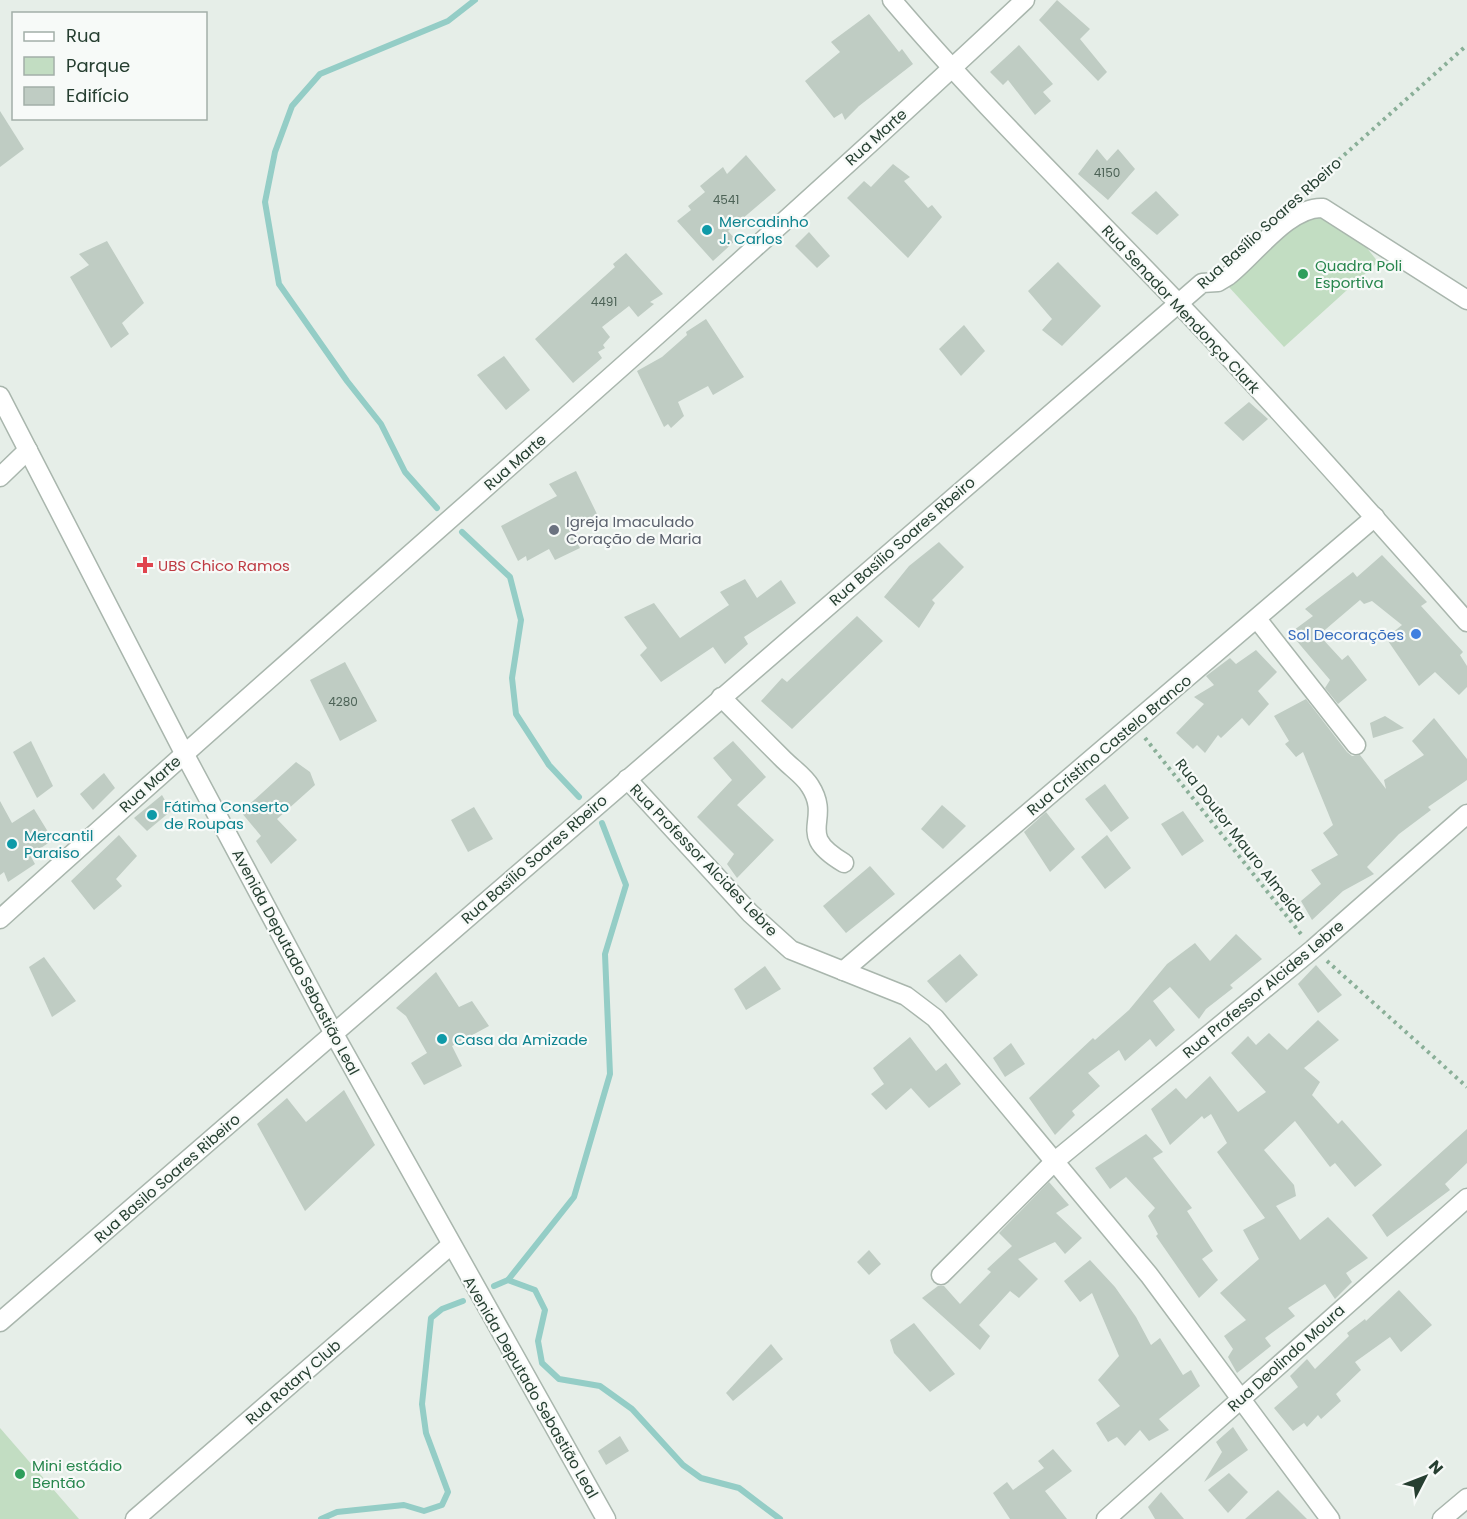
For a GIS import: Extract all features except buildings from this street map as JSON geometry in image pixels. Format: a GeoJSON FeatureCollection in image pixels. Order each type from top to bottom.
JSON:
{"type":"FeatureCollection","features":[{"type":"Feature","properties":{"kind":"street","name":"Rua Senador Mendonça Clark"},"geometry":{"type":"LineString","coordinates":[[892,0],[951,69],[1178,303],[1375,517],[1467,622]]}},
{"type":"Feature","properties":{"kind":"street","name":"Rua Marte"},"geometry":{"type":"LineString","coordinates":[[0,920],[183,753],[589,398],[1025,0]]}},
{"type":"Feature","properties":{"kind":"street","name":"Rua Basílio Soares Rbeiro"},"geometry":{"type":"LineString","coordinates":[[334,1034],[1178,303],[1202,283],[1218,282],[1228,276],[1276,232],[1303,211],[1323,208],[1467,300]]}},
{"type":"Feature","properties":{"kind":"street","name":"Avenida Deputado Sebastião Leal"},"geometry":{"type":"LineString","coordinates":[[0,396],[183,753],[334,1034],[606,1519]]}},
{"type":"Feature","properties":{"kind":"street"},"geometry":{"type":"LineString","coordinates":[[0,477],[28,450]]}},
{"type":"Feature","properties":{"kind":"street","name":"Rua Cristino Castelo Branco"},"geometry":{"type":"LineString","coordinates":[[843,971],[1375,517]]}},
{"type":"Feature","properties":{"kind":"street"},"geometry":{"type":"LineString","coordinates":[[1257,619],[1356,745]]}},
{"type":"Feature","properties":{"kind":"street"},"geometry":{"type":"LineString","coordinates":[[721,697],[810,785],[819,806],[814,834],[827,853],[844,863]]}},
{"type":"Feature","properties":{"kind":"street","name":"Rua Professor Alcides Lebre"},"geometry":{"type":"LineString","coordinates":[[627,778],[750,913],[791,950],[906,996],[935,1018],[1149,1275],[1239,1400],[1330,1519]]}},
{"type":"Feature","properties":{"kind":"street","name":"Rua Professor Alcides Lebre"},"geometry":{"type":"LineString","coordinates":[[941,1275],[1055,1161],[1313,949],[1467,814]]}},
{"type":"Feature","properties":{"kind":"street","name":"Rua Basilo Soares Ribeiro"},"geometry":{"type":"LineString","coordinates":[[0,1322],[334,1034]]}},
{"type":"Feature","properties":{"kind":"street","name":"Rua Deolindo Moura"},"geometry":{"type":"LineString","coordinates":[[1106,1519],[1467,1198]]}},
{"type":"Feature","properties":{"kind":"street","name":"Rua Rotary Club"},"geometry":{"type":"LineString","coordinates":[[135,1519],[451,1245]]}},
{"type":"Feature","properties":{"kind":"street"},"geometry":{"type":"LineString","coordinates":[[1442,1519],[1467,1498]]}},
{"type":"Feature","properties":{"kind":"path","name":"Rua Basílio Soares Rbeiro"},"geometry":{"type":"LineString","coordinates":[[1299,196],[1467,45]]}},
{"type":"Feature","properties":{"kind":"path","name":"Rua Doutor Mauro Almeida"},"geometry":{"type":"LineString","coordinates":[[1134,724],[1313,949],[1467,1087]]}},
{"type":"Feature","properties":{"kind":"green space","name":"Quadra Poli Esportiva"},"geometry":{"type":"Polygon","coordinates":[[[1323,201],[1352,229],[1378,262],[1284,347],[1228,286],[1323,201]]]}},
{"type":"Feature","properties":{"kind":"green space","name":"Mini estádio Bentão"},"geometry":{"type":"Polygon","coordinates":[[[0,1428],[79,1519],[0,1519],[0,1428]]]}},
{"type":"Feature","properties":{"kind":"waterway"},"geometry":{"type":"LineString","coordinates":[[437,508],[405,472],[381,424],[347,381],[279,284],[265,202],[275,152],[292,106],[320,74],[448,21],[475,0]]}},
{"type":"Feature","properties":{"kind":"waterway"},"geometry":{"type":"LineString","coordinates":[[462,532],[510,577],[521,620],[512,678],[516,714],[549,765],[579,797]]}},
{"type":"Feature","properties":{"kind":"waterway"},"geometry":{"type":"LineString","coordinates":[[494,1286],[508,1280],[574,1197],[610,1074],[605,954],[626,885],[602,823]]}},
{"type":"Feature","properties":{"kind":"waterway"},"geometry":{"type":"LineString","coordinates":[[508,1280],[535,1290],[545,1310],[538,1341],[542,1363],[559,1379],[600,1386],[632,1409],[683,1465],[701,1478],[739,1488],[780,1519]]}},
{"type":"Feature","properties":{"kind":"waterway"},"geometry":{"type":"LineString","coordinates":[[321,1519],[337,1512],[404,1505],[424,1511],[442,1505],[448,1492],[426,1433],[422,1404],[431,1318],[442,1309],[463,1301]]}},
{"type":"Feature","properties":{"kind":"place","name":"Mercadinho J. Carlos"},"geometry":{"type":"Point","coordinates":[707,230]}},
{"type":"Feature","properties":{"kind":"place","name":"Quadra Poli Esportiva"},"geometry":{"type":"Point","coordinates":[1303,274]}},
{"type":"Feature","properties":{"kind":"place","name":"Igreja Imaculado Coração de Maria"},"geometry":{"type":"Point","coordinates":[554,530]}},
{"type":"Feature","properties":{"kind":"place","name":"UBS Chico Ramos"},"geometry":{"type":"Point","coordinates":[145,565]}},
{"type":"Feature","properties":{"kind":"place","name":"Sol Decorações"},"geometry":{"type":"Point","coordinates":[1416,634]}},
{"type":"Feature","properties":{"kind":"place","name":"Fátima Conserto de Roupas"},"geometry":{"type":"Point","coordinates":[152,815]}},
{"type":"Feature","properties":{"kind":"place","name":"Mercantil Paraiso"},"geometry":{"type":"Point","coordinates":[12,844]}},
{"type":"Feature","properties":{"kind":"place","name":"Casa da Amizade"},"geometry":{"type":"Point","coordinates":[442,1039]}},
{"type":"Feature","properties":{"kind":"place","name":"Mini estádio Bentão"},"geometry":{"type":"Point","coordinates":[20,1474]}}]}
